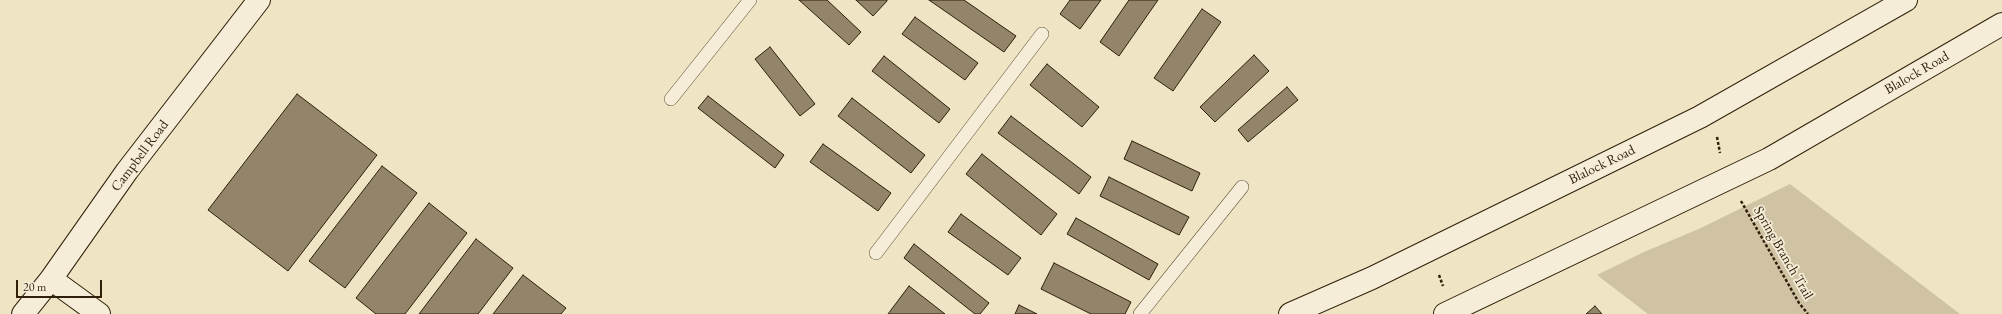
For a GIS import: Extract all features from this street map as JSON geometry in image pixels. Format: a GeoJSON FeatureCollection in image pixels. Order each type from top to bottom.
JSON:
{"type":"FeatureCollection","features":[{"type":"Feature","properties":{"kind":"main road","name":"Campbell Road"},"geometry":{"type":"LineString","coordinates":[[23,314],[51,278],[115,188],[259,0]]}},
{"type":"Feature","properties":{"kind":"main road","name":"Blalock Road"},"geometry":{"type":"LineString","coordinates":[[1290,314],[1372,278],[1700,117],[1906,0]]}},
{"type":"Feature","properties":{"kind":"main road","name":"Blalock Road"},"geometry":{"type":"LineString","coordinates":[[1445,314],[1770,159],[2002,24]]}},
{"type":"Feature","properties":{"kind":"main road"},"geometry":{"type":"LineString","coordinates":[[51,278],[99,314]]}},
{"type":"Feature","properties":{"kind":"lane"},"geometry":{"type":"LineString","coordinates":[[671,100],[750,0]]}},
{"type":"Feature","properties":{"kind":"lane"},"geometry":{"type":"LineString","coordinates":[[876,253],[1042,34]]}},
{"type":"Feature","properties":{"kind":"lane"},"geometry":{"type":"LineString","coordinates":[[1140,314],[1242,187]]}},
{"type":"Feature","properties":{"kind":"path"},"geometry":{"type":"LineString","coordinates":[[1717,131],[1720,154]]}},
{"type":"Feature","properties":{"kind":"path","name":"Spring Branch Trail"},"geometry":{"type":"LineString","coordinates":[[1741,201],[1798,303],[1808,314]]}},
{"type":"Feature","properties":{"kind":"path"},"geometry":{"type":"LineString","coordinates":[[1439,275],[1444,288]]}},
{"type":"Feature","properties":{"kind":"shaded area"},"geometry":{"type":"Polygon","coordinates":[[[1790,184],[1960,314],[1648,314],[1597,275],[1644,252],[1701,228],[1790,184]]]}},
{"type":"Feature","properties":{"kind":"building"},"geometry":{"type":"Polygon","coordinates":[[[799,0],[827,0],[861,32],[849,45],[799,0]]]}},
{"type":"Feature","properties":{"kind":"building"},"geometry":{"type":"Polygon","coordinates":[[[856,0],[887,0],[887,1],[873,16],[856,0]]]}},
{"type":"Feature","properties":{"kind":"building"},"geometry":{"type":"Polygon","coordinates":[[[929,0],[964,0],[1016,36],[1004,52],[929,0]]]}},
{"type":"Feature","properties":{"kind":"building"},"geometry":{"type":"Polygon","coordinates":[[[1070,0],[1101,0],[1080,29],[1060,14],[1070,0]]]}},
{"type":"Feature","properties":{"kind":"building"},"geometry":{"type":"Polygon","coordinates":[[[1129,0],[1158,0],[1119,56],[1100,42],[1129,0]]]}},
{"type":"Feature","properties":{"kind":"building"},"geometry":{"type":"Polygon","coordinates":[[[1202,9],[1221,22],[1173,91],[1154,78],[1202,9]]]}},
{"type":"Feature","properties":{"kind":"building"},"geometry":{"type":"Polygon","coordinates":[[[915,17],[978,63],[965,80],[902,34],[915,17]]]}},
{"type":"Feature","properties":{"kind":"building"},"geometry":{"type":"Polygon","coordinates":[[[770,47],[815,104],[800,116],[755,59],[770,47]]]}},
{"type":"Feature","properties":{"kind":"building"},"geometry":{"type":"Polygon","coordinates":[[[1254,55],[1269,71],[1215,122],[1200,107],[1254,55]]]}},
{"type":"Feature","properties":{"kind":"building"},"geometry":{"type":"Polygon","coordinates":[[[884,56],[950,109],[939,123],[872,71],[884,56]]]}},
{"type":"Feature","properties":{"kind":"building"},"geometry":{"type":"Polygon","coordinates":[[[1047,64],[1099,107],[1082,127],[1030,85],[1047,64]]]}},
{"type":"Feature","properties":{"kind":"building"},"geometry":{"type":"Polygon","coordinates":[[[1287,87],[1298,100],[1248,142],[1238,130],[1287,87]]]}},
{"type":"Feature","properties":{"kind":"building"},"geometry":{"type":"Polygon","coordinates":[[[297,94],[377,155],[288,271],[208,210],[297,94]]]}},
{"type":"Feature","properties":{"kind":"building"},"geometry":{"type":"Polygon","coordinates":[[[708,96],[784,155],[775,168],[698,108],[708,96]]]}},
{"type":"Feature","properties":{"kind":"building"},"geometry":{"type":"Polygon","coordinates":[[[852,98],[925,155],[911,173],[838,116],[852,98]]]}},
{"type":"Feature","properties":{"kind":"building"},"geometry":{"type":"Polygon","coordinates":[[[1011,116],[1091,177],[1079,194],[998,133],[1011,116]]]}},
{"type":"Feature","properties":{"kind":"building"},"geometry":{"type":"Polygon","coordinates":[[[1132,141],[1200,173],[1192,191],[1124,159],[1132,141]]]}},
{"type":"Feature","properties":{"kind":"building"},"geometry":{"type":"Polygon","coordinates":[[[823,144],[891,193],[878,211],[810,162],[823,144]]]}},
{"type":"Feature","properties":{"kind":"building"},"geometry":{"type":"Polygon","coordinates":[[[982,154],[1057,214],[1041,235],[966,174],[982,154]]]}},
{"type":"Feature","properties":{"kind":"building"},"geometry":{"type":"Polygon","coordinates":[[[382,166],[417,193],[345,288],[309,261],[382,166]]]}},
{"type":"Feature","properties":{"kind":"building"},"geometry":{"type":"Polygon","coordinates":[[[1109,177],[1189,217],[1179,235],[1100,196],[1109,177]]]}},
{"type":"Feature","properties":{"kind":"building"},"geometry":{"type":"Polygon","coordinates":[[[429,203],[467,233],[405,314],[376,314],[356,298],[429,203]]]}},
{"type":"Feature","properties":{"kind":"building"},"geometry":{"type":"Polygon","coordinates":[[[961,214],[1021,258],[1008,275],[948,232],[961,214]]]}},
{"type":"Feature","properties":{"kind":"building"},"geometry":{"type":"Polygon","coordinates":[[[1076,218],[1158,264],[1149,280],[1067,234],[1076,218]]]}},
{"type":"Feature","properties":{"kind":"building"},"geometry":{"type":"Polygon","coordinates":[[[476,239],[513,268],[478,314],[419,314],[476,239]]]}},
{"type":"Feature","properties":{"kind":"building"},"geometry":{"type":"Polygon","coordinates":[[[914,244],[989,303],[980,314],[975,314],[904,258],[914,244]]]}},
{"type":"Feature","properties":{"kind":"building"},"geometry":{"type":"Polygon","coordinates":[[[1054,263],[1131,302],[1125,314],[1091,314],[1041,289],[1054,263]]]}},
{"type":"Feature","properties":{"kind":"building"},"geometry":{"type":"Polygon","coordinates":[[[523,275],[566,308],[561,314],[493,314],[523,275]]]}},
{"type":"Feature","properties":{"kind":"building"},"geometry":{"type":"Polygon","coordinates":[[[909,286],[945,314],[888,314],[909,286]]]}},
{"type":"Feature","properties":{"kind":"building"},"geometry":{"type":"Polygon","coordinates":[[[1019,305],[1037,314],[1015,314],[1019,305]]]}},
{"type":"Feature","properties":{"kind":"building"},"geometry":{"type":"Polygon","coordinates":[[[1595,306],[1602,314],[1586,314],[1595,306]]]}}]}
